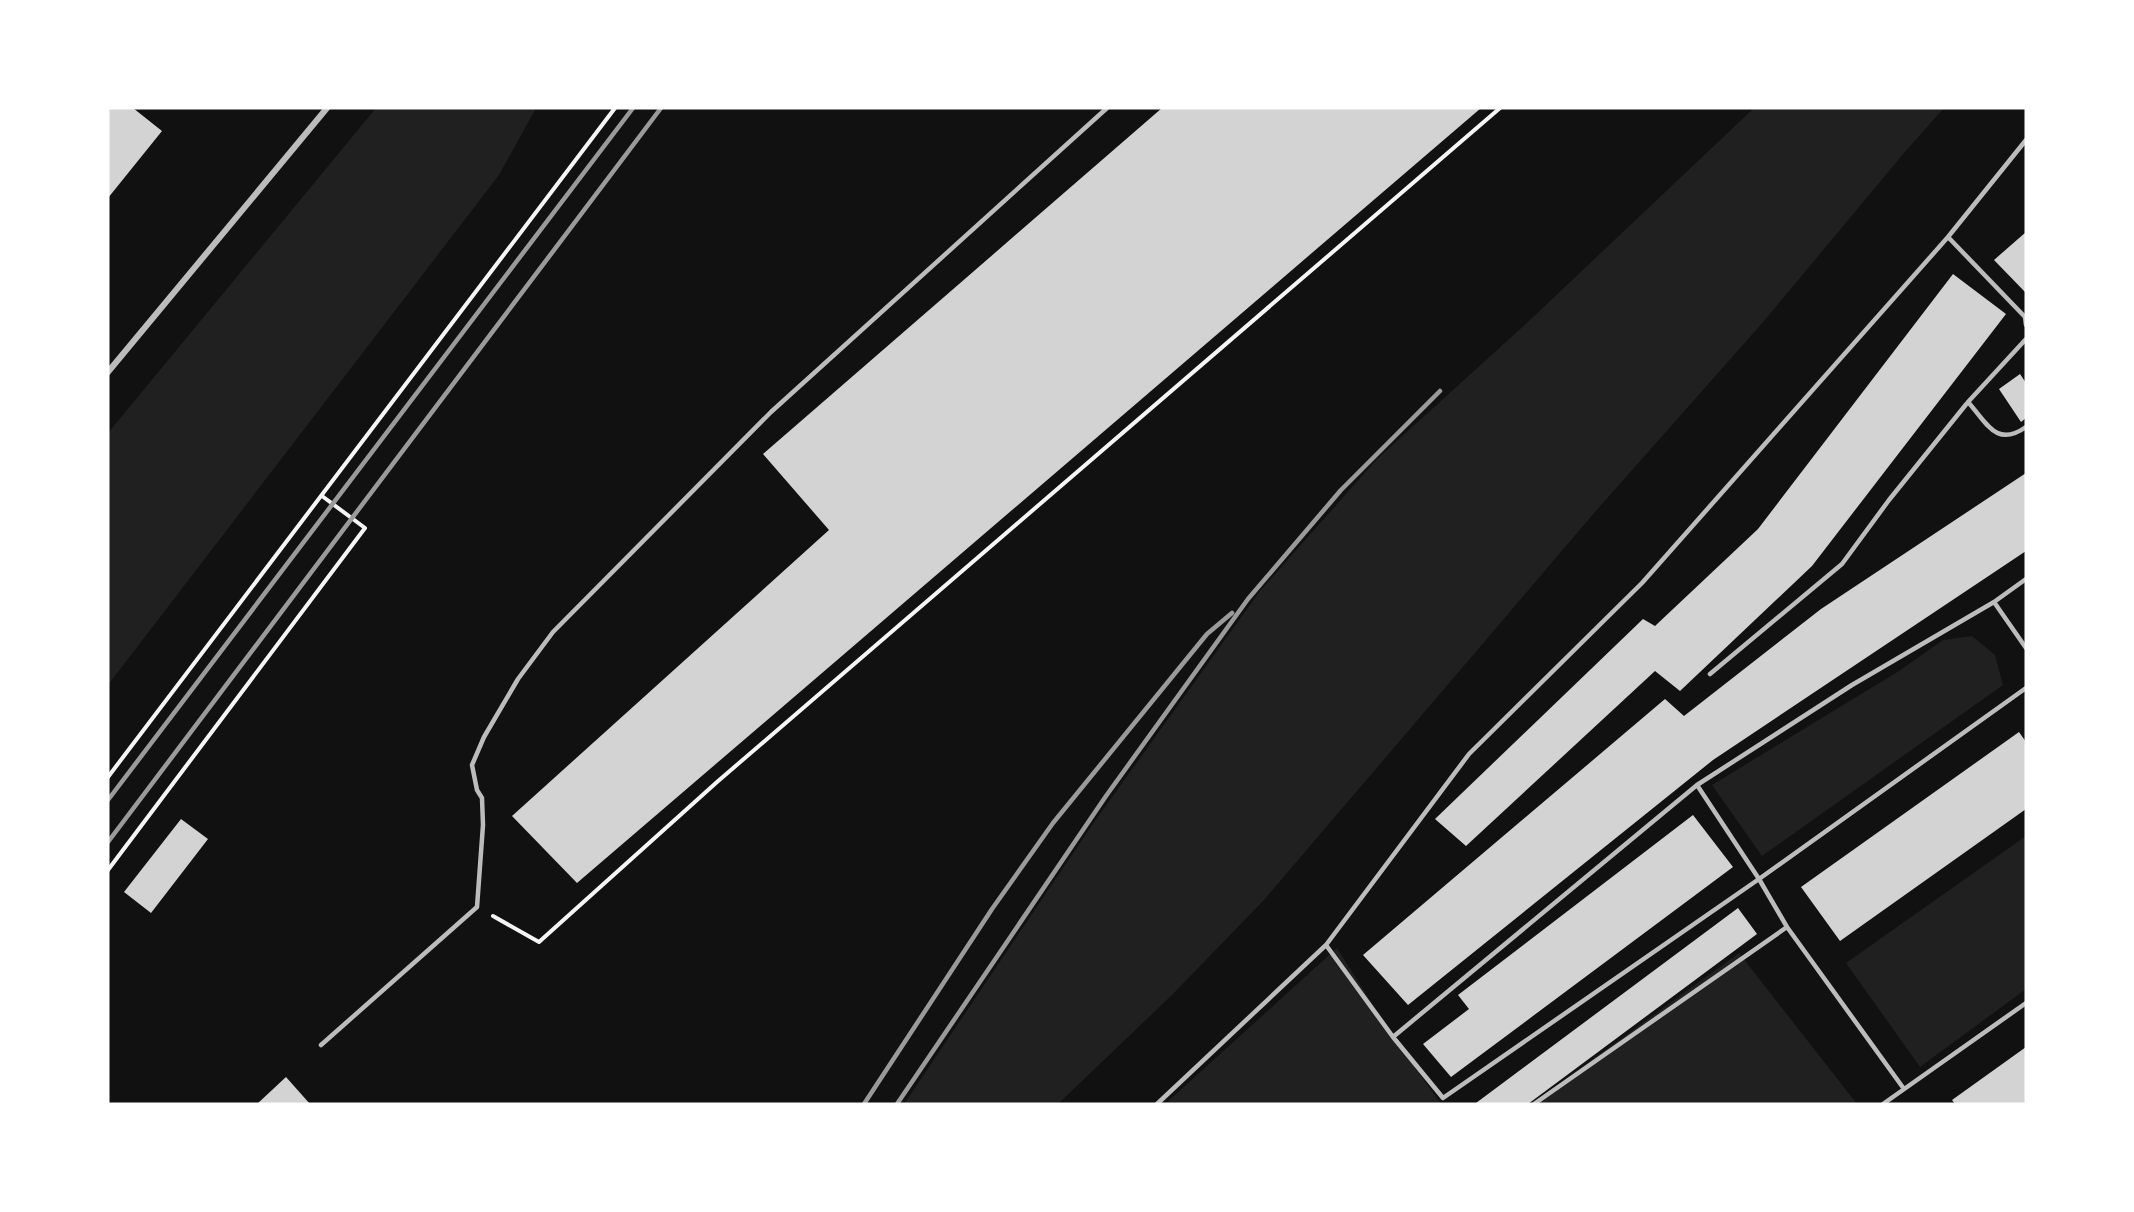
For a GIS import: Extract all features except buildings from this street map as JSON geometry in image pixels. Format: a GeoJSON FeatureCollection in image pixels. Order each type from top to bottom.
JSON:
{"type":"FeatureCollection","features":[{"type":"Feature","properties":{"kind":"street"},"geometry":{"type":"LineString","coordinates":[[108,372],[327,108]]}},
{"type":"Feature","properties":{"kind":"lane"},"geometry":{"type":"LineString","coordinates":[[321,1045],[477,907],[483,825],[482,798],[477,790],[472,765],[484,737],[518,679],[553,632],[771,412],[1107,108]]}},
{"type":"Feature","properties":{"kind":"lane"},"geometry":{"type":"LineString","coordinates":[[1157,1104],[1326,945],[1468,754],[1642,583],[1948,237],[2026,140]]}},
{"type":"Feature","properties":{"kind":"lane"},"geometry":{"type":"LineString","coordinates":[[1948,237],[2025,317],[2026,325]]}},
{"type":"Feature","properties":{"kind":"lane"},"geometry":{"type":"LineString","coordinates":[[1710,674],[1842,564],[1889,500],[1968,402],[2026,339]]}},
{"type":"Feature","properties":{"kind":"lane"},"geometry":{"type":"LineString","coordinates":[[1968,402],[1995,433],[2006,436],[2015,435],[2026,427]]}},
{"type":"Feature","properties":{"kind":"lane"},"geometry":{"type":"LineString","coordinates":[[1393,1037],[1697,785],[1852,685],[1994,602],[2026,579]]}},
{"type":"Feature","properties":{"kind":"lane"},"geometry":{"type":"LineString","coordinates":[[1994,602],[2026,648]]}},
{"type":"Feature","properties":{"kind":"lane"},"geometry":{"type":"LineString","coordinates":[[1443,1098],[1759,879],[2026,688]]}},
{"type":"Feature","properties":{"kind":"lane"},"geometry":{"type":"LineString","coordinates":[[1697,785],[1759,879],[1787,927],[1904,1089]]}},
{"type":"Feature","properties":{"kind":"lane"},"geometry":{"type":"LineString","coordinates":[[1534,1104],[1787,927]]}},
{"type":"Feature","properties":{"kind":"lane"},"geometry":{"type":"LineString","coordinates":[[1326,945],[1393,1037],[1448,1104]]}},
{"type":"Feature","properties":{"kind":"lane"},"geometry":{"type":"LineString","coordinates":[[1883,1104],[2026,1003]]}},
{"type":"Feature","properties":{"kind":"path"},"geometry":{"type":"LineString","coordinates":[[108,777],[615,108]]}},
{"type":"Feature","properties":{"kind":"path"},"geometry":{"type":"LineString","coordinates":[[477,907],[539,942],[717,783],[1500,108]]}},
{"type":"Feature","properties":{"kind":"path"},"geometry":{"type":"LineString","coordinates":[[108,870],[365,528],[322,496]]}},
{"type":"Feature","properties":{"kind":"shaded area"},"geometry":{"type":"Polygon","coordinates":[[[376,108],[536,108],[499,175],[108,685],[108,433],[376,108]]]}},
{"type":"Feature","properties":{"kind":"shaded area"},"geometry":{"type":"Polygon","coordinates":[[[1754,108],[1944,108],[1764,321],[1595,512],[1264,900],[1173,994],[1058,1104],[904,1104],[1092,825],[1260,591],[1377,459],[1530,320],[1754,108]]]}},
{"type":"Feature","properties":{"kind":"shaded area"},"geometry":{"type":"Polygon","coordinates":[[[1972,636],[1995,655],[2003,685],[1762,856],[1712,785],[1899,671],[1943,640],[1972,636]]]}},
{"type":"Feature","properties":{"kind":"shaded area"},"geometry":{"type":"Polygon","coordinates":[[[2026,836],[2026,989],[1920,1067],[1846,963],[2026,836]]]}},
{"type":"Feature","properties":{"kind":"shaded area"},"geometry":{"type":"Polygon","coordinates":[[[1337,948],[1393,1037],[1441,1104],[1165,1104],[1337,948]]]}},
{"type":"Feature","properties":{"kind":"shaded area"},"geometry":{"type":"Polygon","coordinates":[[[1739,953],[1857,1104],[1531,1104],[1739,953]]]}},
{"type":"Feature","properties":{"kind":"railway"},"geometry":{"type":"LineString","coordinates":[[108,800],[633,108]]}},
{"type":"Feature","properties":{"kind":"railway"},"geometry":{"type":"LineString","coordinates":[[108,842],[661,108]]}},
{"type":"Feature","properties":{"kind":"railway"},"geometry":{"type":"LineString","coordinates":[[897,1104],[1106,796],[1248,599],[1341,490],[1440,391]]}},
{"type":"Feature","properties":{"kind":"railway"},"geometry":{"type":"LineString","coordinates":[[864,1104],[992,909],[1053,823],[1207,634],[1232,613]]}}]}
